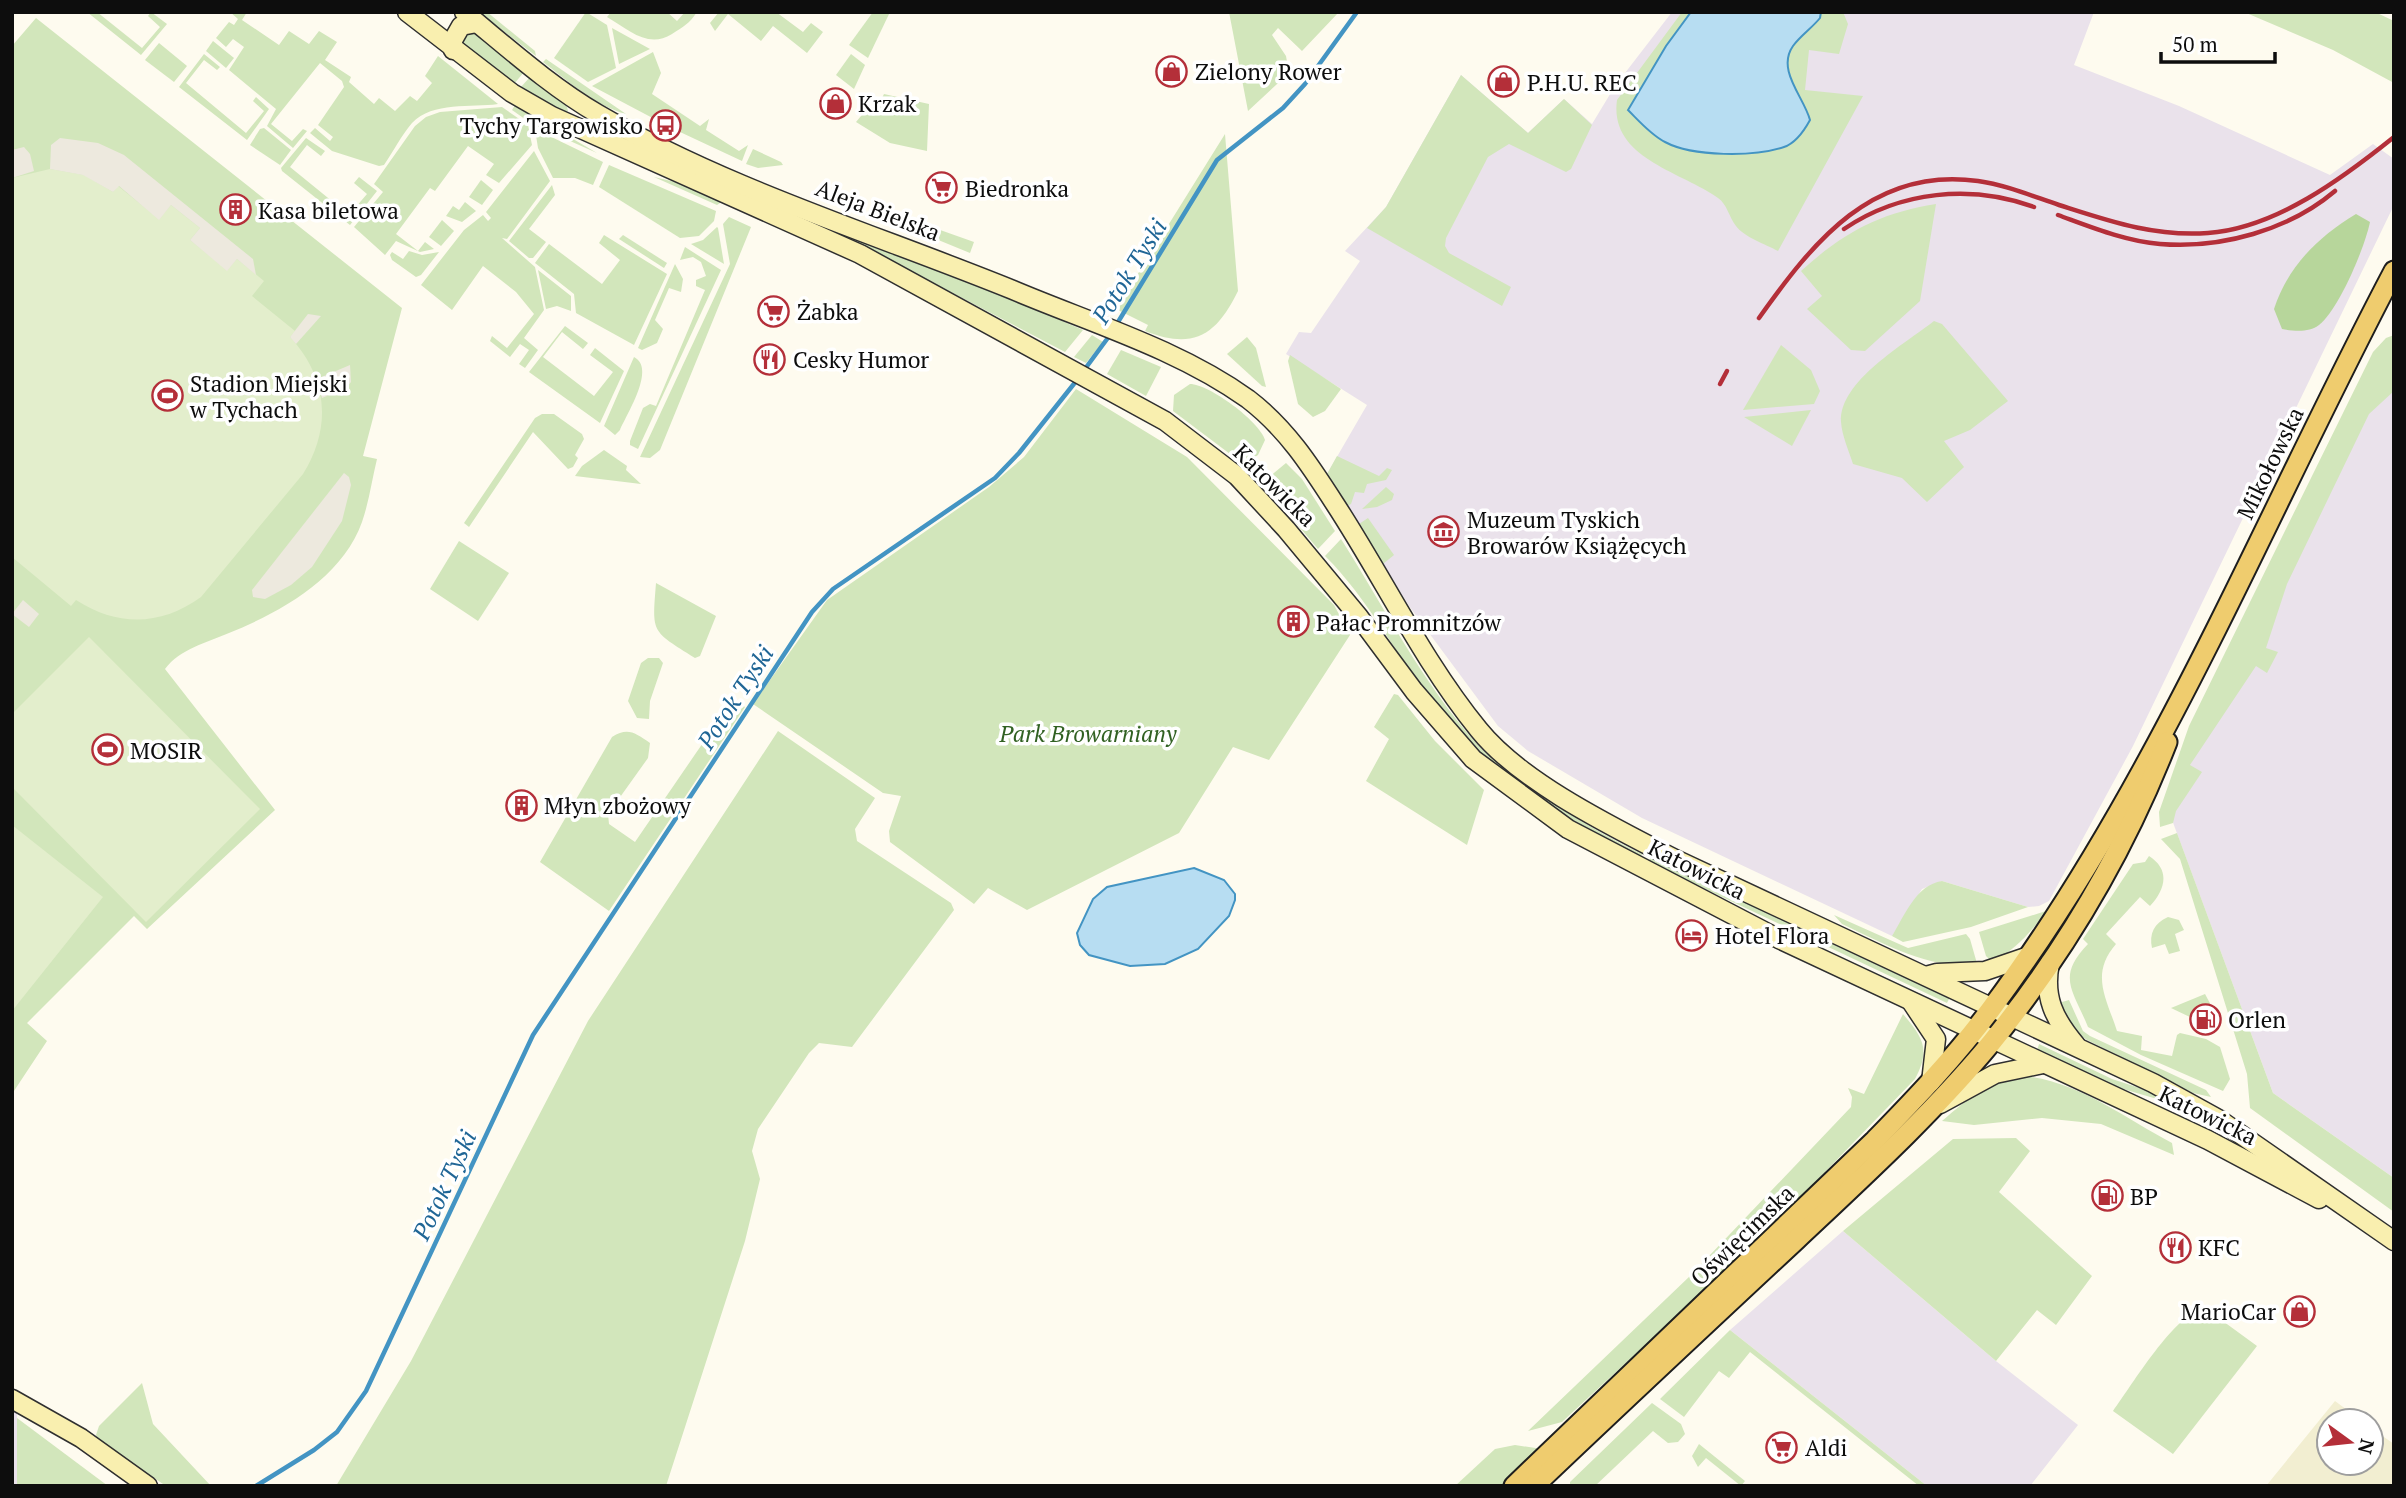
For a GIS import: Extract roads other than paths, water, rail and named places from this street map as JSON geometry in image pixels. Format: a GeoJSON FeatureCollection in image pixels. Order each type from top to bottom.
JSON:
{"type":"FeatureCollection","features":[{"type":"Feature","properties":{"kind":"main road","name":"Aleja Bielska"},"geometry":{"type":"LineString","coordinates":[[407,12],[512,93],[552,116],[842,245],[1165,421]]}},
{"type":"Feature","properties":{"kind":"main road","name":"Aleja Bielska"},"geometry":{"type":"LineString","coordinates":[[471,18],[576,101],[631,131],[759,191],[1101,326],[1195,366],[1222,382],[1286,433]]}},
{"type":"Feature","properties":{"kind":"main road"},"geometry":{"type":"LineString","coordinates":[[453,50],[453,40],[461,26],[471,18]]}},
{"type":"Feature","properties":{"kind":"main road","name":"Mikołowska"},"geometry":{"type":"LineString","coordinates":[[1991,1008],[2076,883],[2192,678],[2394,271]]}},
{"type":"Feature","properties":{"kind":"main road","name":"Katowicka"},"geometry":{"type":"LineString","coordinates":[[1165,421],[1237,477],[1278,520],[1359,617],[1447,730],[1492,776],[1568,829],[1779,939],[2208,1140],[2305,1193],[2364,1219]]}},
{"type":"Feature","properties":{"kind":"main road","name":"Katowicka"},"geometry":{"type":"LineString","coordinates":[[1286,433],[1350,527],[1434,669],[1478,729],[1510,761],[1625,834],[2080,1051],[2153,1083],[2220,1120],[2394,1241]]}},
{"type":"Feature","properties":{"kind":"main road","name":"Mikołowska"},"geometry":{"type":"LineString","coordinates":[[1993,1040],[2050,960],[2101,880],[2141,808],[2192,678]]}},
{"type":"Feature","properties":{"kind":"main road"},"geometry":{"type":"LineString","coordinates":[[1926,976],[1937,972],[1962,974],[1985,971],[2026,957]]}},
{"type":"Feature","properties":{"kind":"main road"},"geometry":{"type":"LineString","coordinates":[[2050,960],[2047,979],[2049,1002],[2063,1029],[2080,1051]]}},
{"type":"Feature","properties":{"kind":"main road"},"geometry":{"type":"LineString","coordinates":[[1910,1000],[1936,1039],[1931,1082]]}},
{"type":"Feature","properties":{"kind":"main road","name":"Oświęcimska"},"geometry":{"type":"LineString","coordinates":[[1514,1486],[1705,1305],[1931,1082],[1991,1008]]}},
{"type":"Feature","properties":{"kind":"main road","name":"Oświęcimska"},"geometry":{"type":"LineString","coordinates":[[1534,1486],[1928,1112],[1993,1040]]}},
{"type":"Feature","properties":{"kind":"main road"},"geometry":{"type":"LineString","coordinates":[[1928,1112],[1995,1074],[2043,1064]]}},
{"type":"Feature","properties":{"kind":"main road"},"geometry":{"type":"LineString","coordinates":[[12,1399],[81,1438],[148,1486]]}},
{"type":"Feature","properties":{"kind":"water"},"geometry":{"type":"Polygon","coordinates":[[[1691,12],[1821,12],[1820,18],[1796,42],[1789,55],[1789,74],[1810,120],[1792,143],[1757,153],[1691,151],[1660,139],[1628,110],[1666,46],[1691,12]]]}},
{"type":"Feature","properties":{"kind":"water"},"geometry":{"type":"Polygon","coordinates":[[[1194,868],[1224,880],[1235,894],[1229,916],[1198,949],[1165,964],[1130,966],[1089,955],[1080,945],[1077,933],[1093,899],[1107,887],[1194,868]]]}},
{"type":"Feature","properties":{"kind":"waterway","name":"Potok Tyski"},"geometry":{"type":"LineString","coordinates":[[1115,327],[1217,160],[1283,108],[1305,84],[1357,12]]}},
{"type":"Feature","properties":{"kind":"waterway","name":"Potok Tyski"},"geometry":{"type":"LineString","coordinates":[[1082,373],[1110,335]]}},
{"type":"Feature","properties":{"kind":"waterway","name":"Potok Tyski"},"geometry":{"type":"LineString","coordinates":[[256,1486],[314,1450],[337,1432],[366,1391],[533,1035],[812,612],[833,589],[995,478],[1019,453],[1077,380]]}},
{"type":"Feature","properties":{"kind":"railway"},"geometry":{"type":"LineString","coordinates":[[1759,318],[1801,262],[1824,237],[1849,215],[1877,198],[1907,185],[1941,179],[1978,181],[2132,226],[2169,233],[2208,233],[2259,222],[2283,211],[2331,184],[2394,137]]}},
{"type":"Feature","properties":{"kind":"railway"},"geometry":{"type":"LineString","coordinates":[[2058,215],[2134,240],[2183,245],[2207,243],[2230,240],[2275,226],[2317,205],[2335,191]]}},
{"type":"Feature","properties":{"kind":"railway"},"geometry":{"type":"LineString","coordinates":[[1844,229],[1888,206],[1936,195],[1986,195],[2034,207]]}},
{"type":"Feature","properties":{"kind":"railway"},"geometry":{"type":"LineString","coordinates":[[1720,384],[1727,371]]}},
{"type":"Feature","properties":{"kind":"place","name":"Zielony Rower"},"geometry":{"type":"Point","coordinates":[1172,71]}},
{"type":"Feature","properties":{"kind":"place","name":"P.H.U. REC"},"geometry":{"type":"Point","coordinates":[1504,82]}},
{"type":"Feature","properties":{"kind":"place","name":"Krzak"},"geometry":{"type":"Point","coordinates":[835,103]}},
{"type":"Feature","properties":{"kind":"place","name":"Tychy Targowisko"},"geometry":{"type":"Point","coordinates":[666,125]}},
{"type":"Feature","properties":{"kind":"place","name":"Biedronka"},"geometry":{"type":"Point","coordinates":[942,188]}},
{"type":"Feature","properties":{"kind":"place","name":"Kasa biletowa"},"geometry":{"type":"Point","coordinates":[235,210]}},
{"type":"Feature","properties":{"kind":"place","name":"Żabka"},"geometry":{"type":"Point","coordinates":[774,311]}},
{"type":"Feature","properties":{"kind":"place","name":"Cesky Humor"},"geometry":{"type":"Point","coordinates":[770,359]}},
{"type":"Feature","properties":{"kind":"place","name":"Stadion Miejski w Tychach"},"geometry":{"type":"Point","coordinates":[167,396]}},
{"type":"Feature","properties":{"kind":"place","name":"Muzeum Tyskich Browarów Książęcych"},"geometry":{"type":"Point","coordinates":[1444,532]}},
{"type":"Feature","properties":{"kind":"place","name":"Pałac Promnitzów"},"geometry":{"type":"Point","coordinates":[1293,622]}},
{"type":"Feature","properties":{"kind":"place","name":"MOSIR"},"geometry":{"type":"Point","coordinates":[107,750]}},
{"type":"Feature","properties":{"kind":"place","name":"Młyn zbożowy"},"geometry":{"type":"Point","coordinates":[521,805]}},
{"type":"Feature","properties":{"kind":"place","name":"Hotel Flora"},"geometry":{"type":"Point","coordinates":[1692,935]}},
{"type":"Feature","properties":{"kind":"place","name":"Orlen"},"geometry":{"type":"Point","coordinates":[2205,1019]}},
{"type":"Feature","properties":{"kind":"place","name":"BP"},"geometry":{"type":"Point","coordinates":[2107,1196]}},
{"type":"Feature","properties":{"kind":"place","name":"KFC"},"geometry":{"type":"Point","coordinates":[2175,1247]}},
{"type":"Feature","properties":{"kind":"place","name":"MarioCar"},"geometry":{"type":"Point","coordinates":[2299,1311]}},
{"type":"Feature","properties":{"kind":"place","name":"Aldi"},"geometry":{"type":"Point","coordinates":[1782,1447]}},
{"type":"Feature","properties":{"kind":"park label","name":"Park Browarniany"},"geometry":{"type":"Point","coordinates":[1088,733]}}]}
